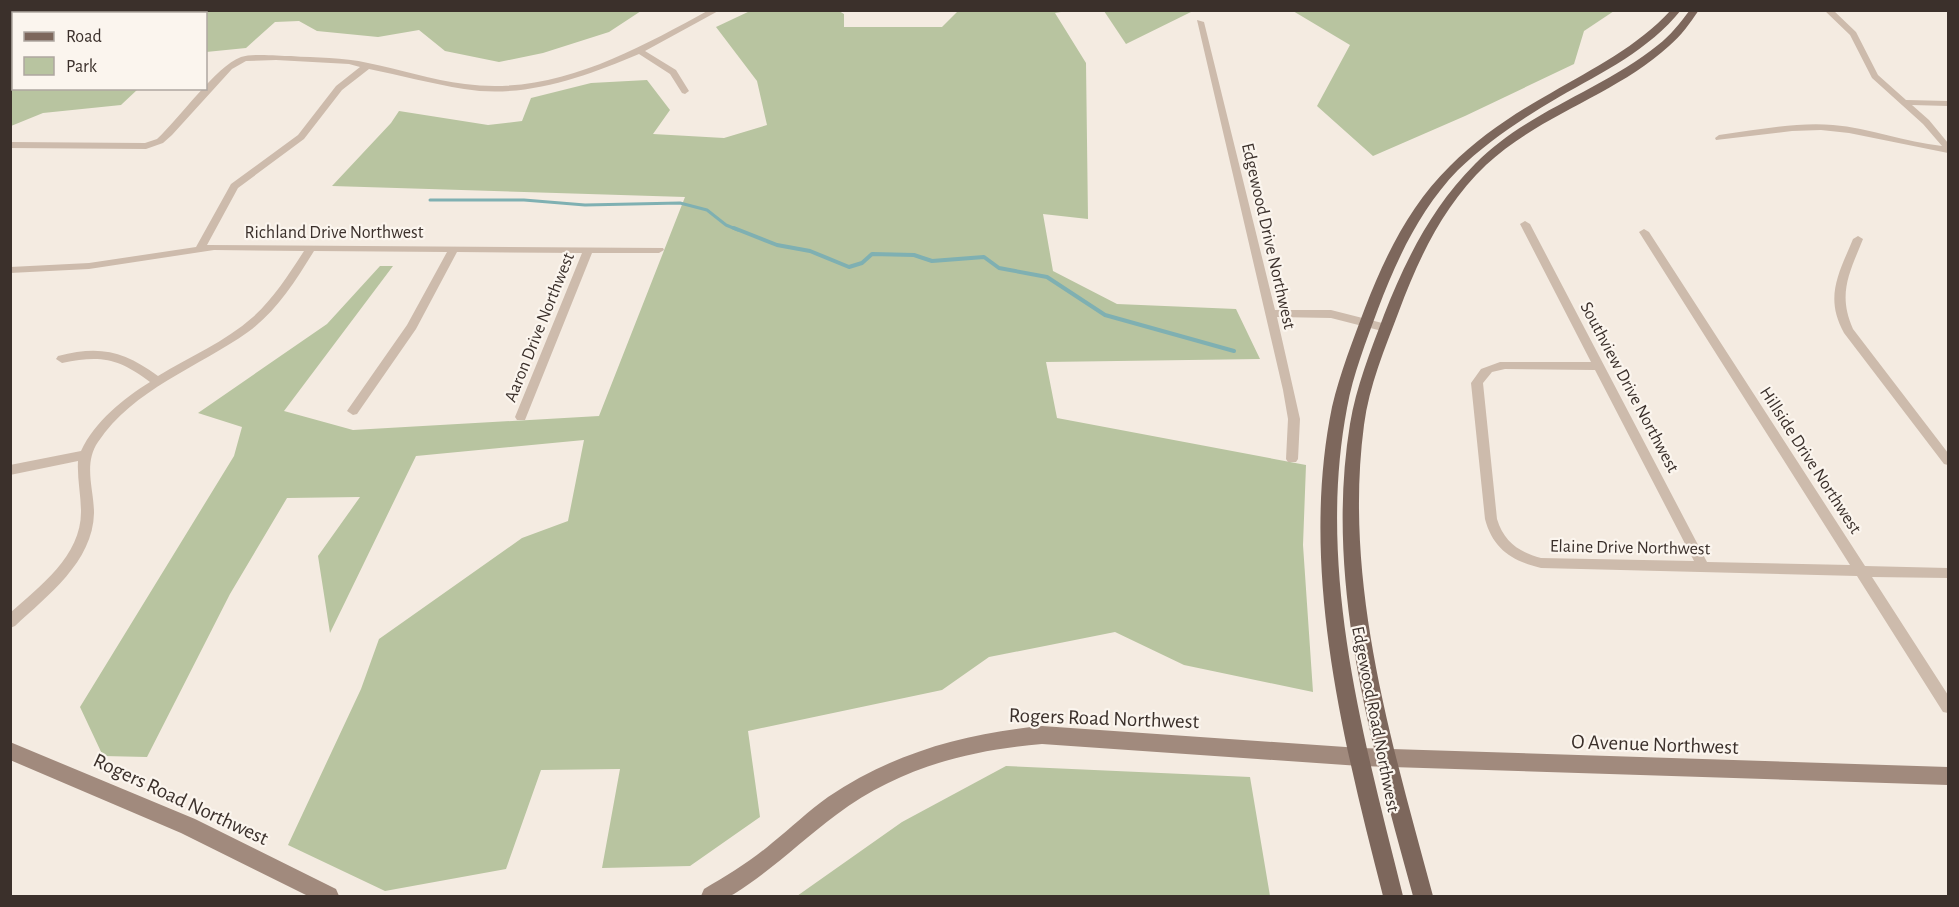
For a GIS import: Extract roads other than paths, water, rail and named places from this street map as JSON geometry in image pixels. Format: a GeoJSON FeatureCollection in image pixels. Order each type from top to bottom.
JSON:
{"type":"FeatureCollection","features":[{"type":"Feature","properties":{"kind":"main road","name":"Edgewood Road Northwest"},"geometry":{"type":"LineString","coordinates":[[1393,897],[1340,665],[1329,577],[1329,493],[1337,422],[1350,366],[1384,274],[1404,234],[1451,171],[1506,124],[1613,63],[1643,42],[1677,10]]}},
{"type":"Feature","properties":{"kind":"main road","name":"Edgewood Road Northwest"},"geometry":{"type":"LineString","coordinates":[[1423,897],[1368,675],[1355,581],[1352,495],[1357,425],[1370,373],[1422,239],[1452,194],[1521,130],[1660,48],[1695,10]]}},
{"type":"Feature","properties":{"kind":"street"},"geometry":{"type":"LineString","coordinates":[[10,145],[131,147],[160,141],[229,67],[251,58],[368,65],[466,87],[502,89],[559,81],[639,51],[716,10]]}},
{"type":"Feature","properties":{"kind":"street"},"geometry":{"type":"LineString","coordinates":[[1828,10],[1853,34],[1875,76],[1926,122],[1948,149]]}},
{"type":"Feature","properties":{"kind":"street","name":"Edgewood Drive Northwest"},"geometry":{"type":"LineString","coordinates":[[1200,22],[1293,410],[1292,459]]}},
{"type":"Feature","properties":{"kind":"street"},"geometry":{"type":"LineString","coordinates":[[639,51],[673,72],[685,91]]}},
{"type":"Feature","properties":{"kind":"street"},"geometry":{"type":"LineString","coordinates":[[200,248],[234,186],[293,144],[308,130],[339,88],[368,65]]}},
{"type":"Feature","properties":{"kind":"street"},"geometry":{"type":"LineString","coordinates":[[1902,102],[1948,103]]}},
{"type":"Feature","properties":{"kind":"street"},"geometry":{"type":"LineString","coordinates":[[1719,138],[1814,127],[1852,131],[1919,147],[1948,149]]}},
{"type":"Feature","properties":{"kind":"street","name":"Southview Drive Northwest"},"geometry":{"type":"LineString","coordinates":[[1525,224],[1703,567]]}},
{"type":"Feature","properties":{"kind":"street","name":"Hillside Drive Northwest"},"geometry":{"type":"LineString","coordinates":[[1644,232],[1948,707]]}},
{"type":"Feature","properties":{"kind":"street"},"geometry":{"type":"LineString","coordinates":[[1858,239],[1839,290],[1836,304],[1839,314],[1848,330],[1948,461]]}},
{"type":"Feature","properties":{"kind":"street","name":"Richland Drive Northwest"},"geometry":{"type":"LineString","coordinates":[[10,270],[89,266],[200,248],[659,250]]}},
{"type":"Feature","properties":{"kind":"street"},"geometry":{"type":"LineString","coordinates":[[10,622],[57,577],[73,555],[86,527],[88,505],[82,477],[82,455],[107,422],[124,406],[158,382],[246,328],[286,287],[310,248]]}},
{"type":"Feature","properties":{"kind":"street"},"geometry":{"type":"LineString","coordinates":[[353,411],[412,326],[453,249]]}},
{"type":"Feature","properties":{"kind":"street","name":"Aaron Drive Northwest"},"geometry":{"type":"LineString","coordinates":[[521,417],[588,250]]}},
{"type":"Feature","properties":{"kind":"street"},"geometry":{"type":"LineString","coordinates":[[1271,313],[1331,314],[1386,328]]}},
{"type":"Feature","properties":{"kind":"street"},"geometry":{"type":"LineString","coordinates":[[62,359],[87,353],[117,356],[124,358],[158,382]]}},
{"type":"Feature","properties":{"kind":"street","name":"Elaine Drive Northwest"},"geometry":{"type":"LineString","coordinates":[[1599,366],[1505,365],[1491,366],[1482,372],[1477,383],[1491,519],[1497,538],[1514,553],[1541,563],[1948,573]]}},
{"type":"Feature","properties":{"kind":"street"},"geometry":{"type":"LineString","coordinates":[[10,470],[82,455]]}},
{"type":"Feature","properties":{"kind":"street","name":"Rogers Road Northwest"},"geometry":{"type":"LineString","coordinates":[[711,897],[772,856],[834,804],[865,784],[910,761],[959,745],[1001,737],[1042,735],[1360,758]]}},
{"type":"Feature","properties":{"kind":"street","name":"Rogers Road Northwest"},"geometry":{"type":"LineString","coordinates":[[10,751],[188,826],[329,897]]}},
{"type":"Feature","properties":{"kind":"street","name":"O Avenue Northwest"},"geometry":{"type":"LineString","coordinates":[[1360,758],[1948,776]]}},
{"type":"Feature","properties":{"kind":"waterway"},"geometry":{"type":"LineString","coordinates":[[430,200],[524,200],[585,205],[680,203],[707,210],[726,225],[738,230]]}},
{"type":"Feature","properties":{"kind":"waterway"},"geometry":{"type":"LineString","coordinates":[[734,228],[777,245],[810,251],[849,267],[862,263],[872,254],[914,255],[932,261],[984,257],[999,268],[1047,277],[1105,315],[1234,351]]}}]}
